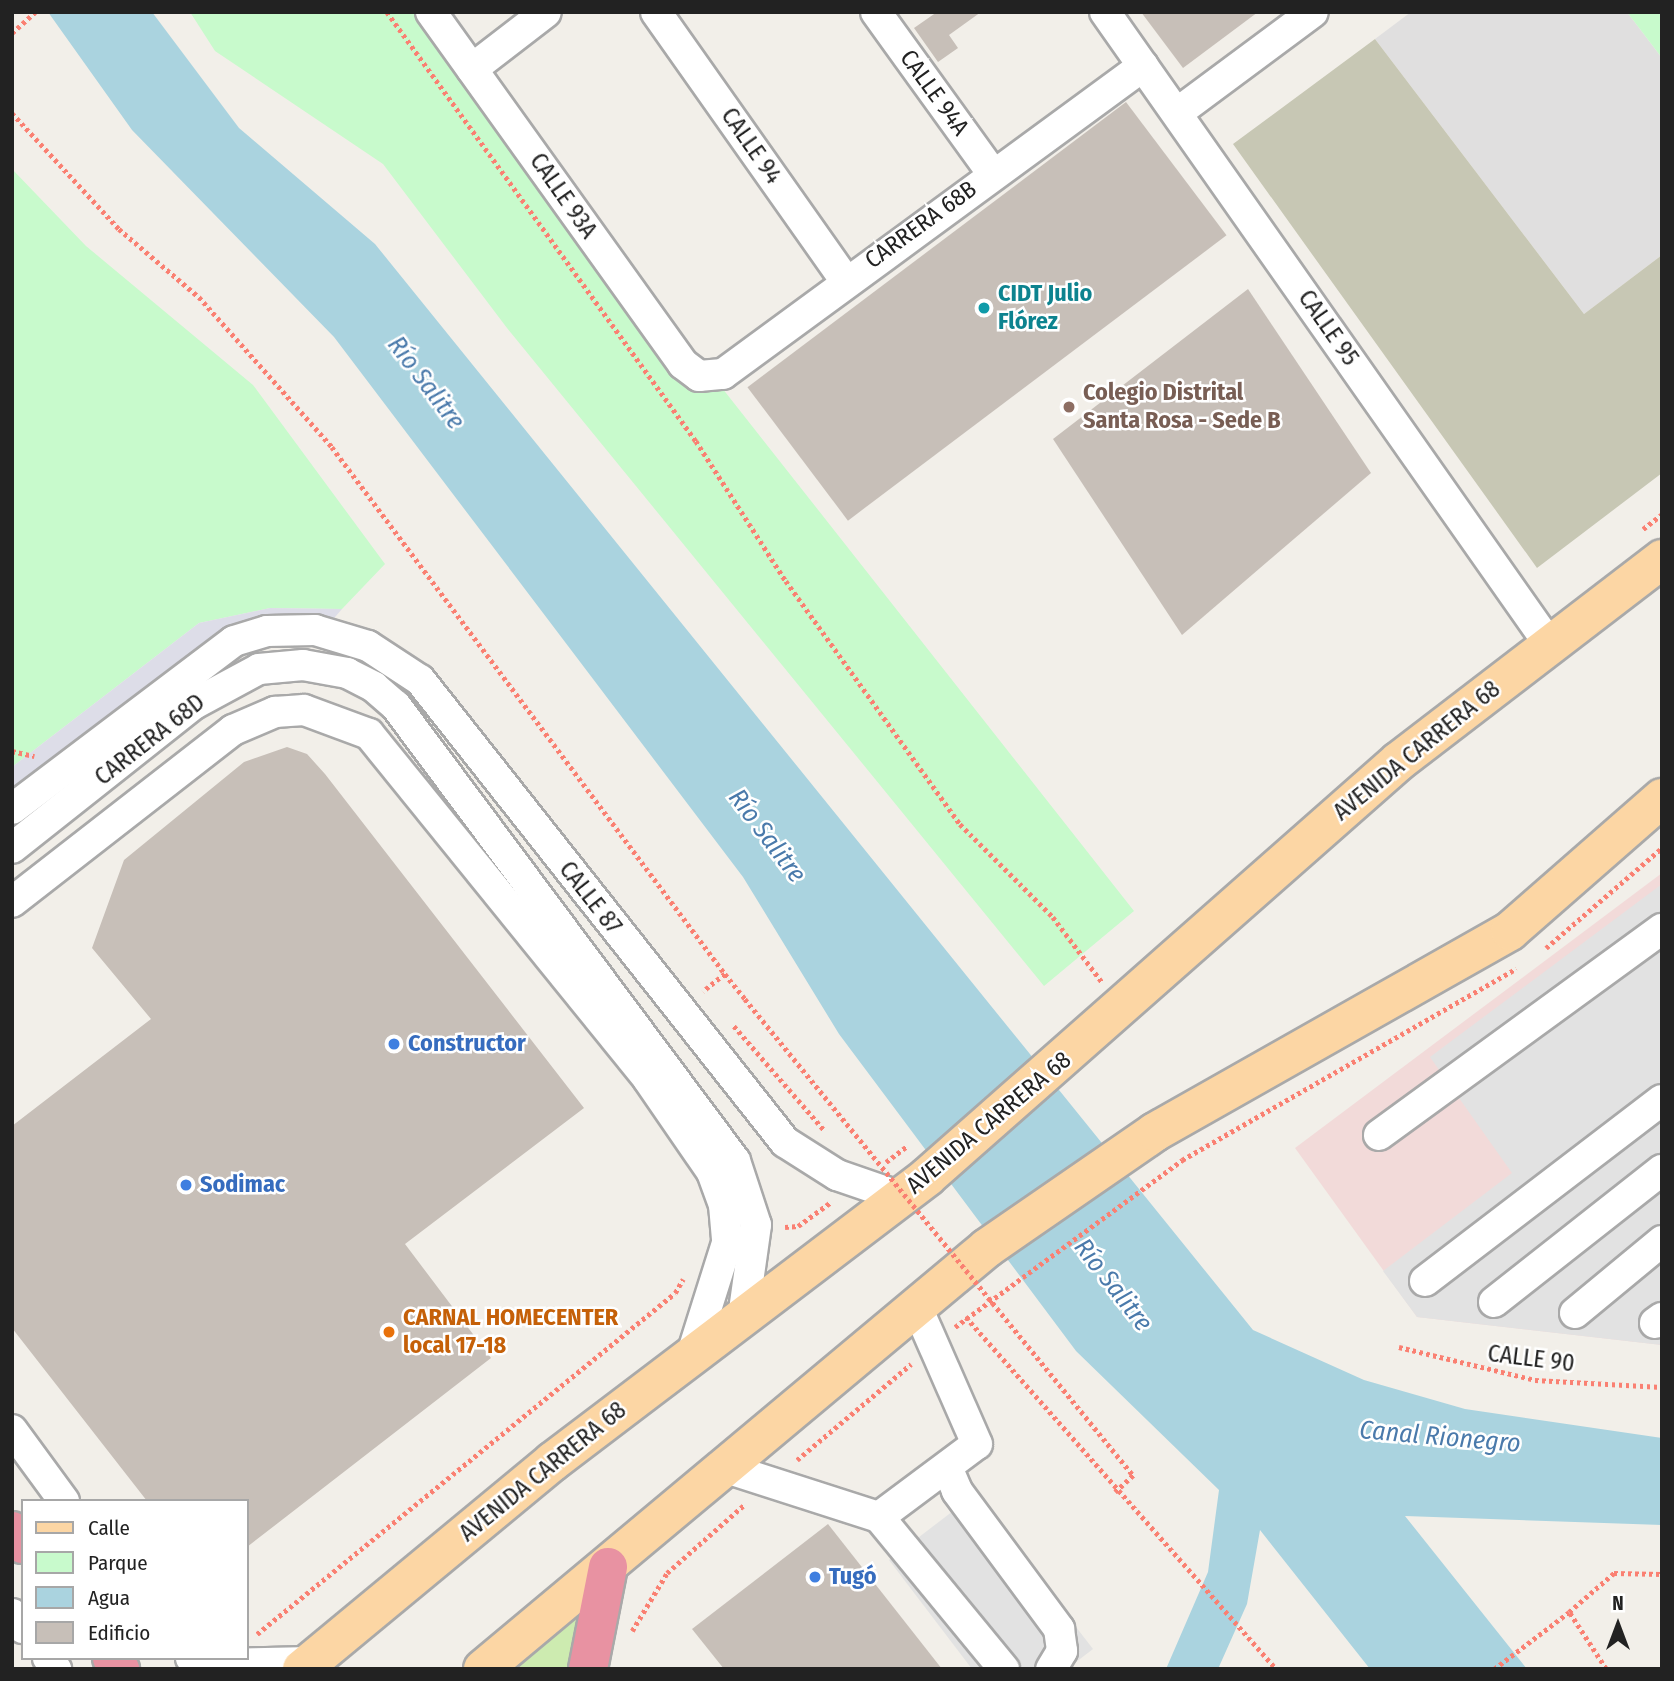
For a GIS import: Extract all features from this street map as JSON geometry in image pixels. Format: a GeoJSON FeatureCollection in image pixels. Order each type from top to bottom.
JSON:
{"type":"FeatureCollection","features":[{"type":"Feature","properties":{"kind":"highway"},"geometry":{"type":"LineString","coordinates":[[588,1669],[608,1567]]}},
{"type":"Feature","properties":{"kind":"main road","name":"AVENIDA CARRERA 68"},"geometry":{"type":"LineString","coordinates":[[307,1665],[552,1461],[914,1187],[1085,1042],[1389,769],[1662,559]]}},
{"type":"Feature","properties":{"kind":"main road"},"geometry":{"type":"LineString","coordinates":[[483,1669],[987,1248],[1155,1132],[1510,931],[1662,798]]}},
{"type":"Feature","properties":{"kind":"street","name":"CALLE 93A"},"geometry":{"type":"LineString","coordinates":[[431,12],[683,364],[699,376]]}},
{"type":"Feature","properties":{"kind":"street"},"geometry":{"type":"LineString","coordinates":[[472,69],[546,12]]}},
{"type":"Feature","properties":{"kind":"street","name":"CALLE 94"},"geometry":{"type":"LineString","coordinates":[[656,12],[845,280]]}},
{"type":"Feature","properties":{"kind":"street","name":"CALLE 94A"},"geometry":{"type":"LineString","coordinates":[[876,12],[992,173]]}},
{"type":"Feature","properties":{"kind":"street","name":"CALLE 95"},"geometry":{"type":"LineString","coordinates":[[1105,12],[1549,644]]}},
{"type":"Feature","properties":{"kind":"street"},"geometry":{"type":"LineString","coordinates":[[1177,113],[1313,12]]}},
{"type":"Feature","properties":{"kind":"street","name":"CARRERA 68B"},"geometry":{"type":"LineString","coordinates":[[699,376],[723,374],[845,280],[1143,66]]}},
{"type":"Feature","properties":{"kind":"street","name":"CARRERA 68D"},"geometry":{"type":"LineString","coordinates":[[12,809],[215,652],[267,631]]}},
{"type":"Feature","properties":{"kind":"street","name":"CALLE 87"},"geometry":{"type":"LineString","coordinates":[[267,631],[338,635],[420,680],[785,1142],[837,1175],[914,1187]]}},
{"type":"Feature","properties":{"kind":"street","name":"CARRERA 68D"},"geometry":{"type":"LineString","coordinates":[[12,848],[217,689],[259,669],[303,665]]}},
{"type":"Feature","properties":{"kind":"street","name":"CALLE 87"},"geometry":{"type":"LineString","coordinates":[[303,665],[347,674],[396,706],[705,1114],[735,1161],[756,1225],[743,1318]]}},
{"type":"Feature","properties":{"kind":"street"},"geometry":{"type":"LineString","coordinates":[[12,902],[233,730],[275,712],[304,710],[369,734],[655,1088],[712,1172],[727,1242],[691,1357]]}},
{"type":"Feature","properties":{"kind":"street"},"geometry":{"type":"LineString","coordinates":[[1379,1135],[1662,929]]}},
{"type":"Feature","properties":{"kind":"street"},"geometry":{"type":"LineString","coordinates":[[1425,1281],[1662,1100]]}},
{"type":"Feature","properties":{"kind":"street"},"geometry":{"type":"LineString","coordinates":[[1494,1302],[1662,1170]]}},
{"type":"Feature","properties":{"kind":"street"},"geometry":{"type":"LineString","coordinates":[[1575,1313],[1662,1241]]}},
{"type":"Feature","properties":{"kind":"street"},"geometry":{"type":"LineString","coordinates":[[886,1526],[952,1479],[977,1444],[917,1307]]}},
{"type":"Feature","properties":{"kind":"street"},"geometry":{"type":"LineString","coordinates":[[12,1430],[63,1499]]}},
{"type":"Feature","properties":{"kind":"street"},"geometry":{"type":"LineString","coordinates":[[726,1468],[886,1526],[1004,1669]]}},
{"type":"Feature","properties":{"kind":"street"},"geometry":{"type":"LineString","coordinates":[[952,1479],[1059,1629],[1062,1651],[1051,1669]]}},
{"type":"Feature","properties":{"kind":"street"},"geometry":{"type":"LineString","coordinates":[[201,1660],[220,1664],[307,1665]]}},
{"type":"Feature","properties":{"kind":"path"},"geometry":{"type":"LineString","coordinates":[[14,32],[35,12]]}},
{"type":"Feature","properties":{"kind":"path"},"geometry":{"type":"LineString","coordinates":[[387,12],[696,441],[786,581],[960,824],[1053,917],[1106,986]]}},
{"type":"Feature","properties":{"kind":"path"},"geometry":{"type":"LineString","coordinates":[[12,113],[119,229],[199,297],[332,447],[725,974],[1133,1475],[1115,1492]]}},
{"type":"Feature","properties":{"kind":"path"},"geometry":{"type":"LineString","coordinates":[[713,1001],[704,991],[725,974]]}},
{"type":"Feature","properties":{"kind":"path"},"geometry":{"type":"LineString","coordinates":[[731,1022],[829,1136]]}},
{"type":"Feature","properties":{"kind":"path"},"geometry":{"type":"LineString","coordinates":[[1008,1283],[1182,1160]]}},
{"type":"Feature","properties":{"kind":"path"},"geometry":{"type":"LineString","coordinates":[[248,1641],[675,1293],[685,1275]]}},
{"type":"Feature","properties":{"kind":"path"},"geometry":{"type":"LineString","coordinates":[[966,1317],[1115,1492],[1276,1669]]}},
{"type":"Feature","properties":{"kind":"path","name":"CALLE 90"},"geometry":{"type":"LineString","coordinates":[[1399,1347],[1535,1380],[1662,1387]]}},
{"type":"Feature","properties":{"kind":"path"},"geometry":{"type":"LineString","coordinates":[[1494,1669],[1569,1612],[1614,1573],[1662,1574]]}},
{"type":"Feature","properties":{"kind":"path"},"geometry":{"type":"LineString","coordinates":[[1569,1612],[1605,1669]]}},
{"type":"Feature","properties":{"kind":"shaded area"},"geometry":{"type":"Polygon","coordinates":[[[1411,12],[1627,12],[1662,58],[1662,255],[1584,314],[1375,39],[1411,12]]]}},
{"type":"Feature","properties":{"kind":"shaded area"},"geometry":{"type":"Polygon","coordinates":[[[1375,39],[1584,314],[1662,255],[1662,473],[1537,568],[1233,144],[1375,39]]]}},
{"type":"Feature","properties":{"kind":"shaded area"},"geometry":{"type":"Polygon","coordinates":[[[270,608],[342,609],[329,624],[228,630],[207,641],[12,792],[12,767],[199,623],[270,608]]]}},
{"type":"Feature","properties":{"kind":"shaded area"},"geometry":{"type":"Polygon","coordinates":[[[1662,873],[1662,1345],[1417,1317],[1295,1148],[1662,873]]]}},
{"type":"Feature","properties":{"kind":"shaded area"},"geometry":{"type":"Polygon","coordinates":[[[1662,884],[1662,1345],[1417,1317],[1383,1271],[1512,1173],[1430,1057],[1662,884]]]}},
{"type":"Feature","properties":{"kind":"shaded area"},"geometry":{"type":"Polygon","coordinates":[[[974,1495],[1093,1649],[1067,1669],[972,1669],[889,1560],[974,1495]]]}},
{"type":"Feature","properties":{"kind":"green space"},"geometry":{"type":"Polygon","coordinates":[[[190,12],[426,12],[1134,911],[1044,986],[507,328],[383,164],[215,51],[190,12]]]}},
{"type":"Feature","properties":{"kind":"green space"},"geometry":{"type":"Polygon","coordinates":[[[1627,12],[1662,12],[1662,58],[1627,12]]]}},
{"type":"Feature","properties":{"kind":"green space"},"geometry":{"type":"Polygon","coordinates":[[[12,169],[86,246],[253,385],[385,564],[342,609],[270,608],[199,623],[12,767],[12,169]]]}},
{"type":"Feature","properties":{"kind":"green space"},"geometry":{"type":"Polygon","coordinates":[[[588,1604],[578,1669],[510,1669],[588,1604]]]}},
{"type":"Feature","properties":{"kind":"water"},"geometry":{"type":"Polygon","coordinates":[[[48,12],[152,12],[239,128],[375,244],[1253,1330],[1364,1380],[1465,1409],[1662,1438],[1662,1525],[1405,1516],[1527,1669],[1370,1669],[1260,1530],[1247,1604],[1218,1669],[1166,1669],[1208,1572],[1219,1490],[1076,1351],[839,1034],[743,877],[334,337],[132,130],[48,12]]]}},
{"type":"Feature","properties":{"kind":"building"},"geometry":{"type":"Polygon","coordinates":[[[937,12],[981,12],[949,35],[958,48],[938,62],[914,28],[937,12]]]}},
{"type":"Feature","properties":{"kind":"building"},"geometry":{"type":"Polygon","coordinates":[[[1141,12],[1258,12],[1183,68],[1141,12]]]}},
{"type":"Feature","properties":{"kind":"building","name":"CIDT Julio Flórez"},"geometry":{"type":"Polygon","coordinates":[[[1126,102],[1227,235],[848,521],[747,387],[1126,102]]]}},
{"type":"Feature","properties":{"kind":"building"},"geometry":{"type":"Polygon","coordinates":[[[1248,289],[1371,473],[1182,635],[1053,439],[1248,289]]]}},
{"type":"Feature","properties":{"kind":"building","name":"Sodimac"},"geometry":{"type":"Polygon","coordinates":[[[287,747],[307,754],[584,1108],[405,1244],[491,1358],[248,1546],[248,1499],[145,1499],[12,1328],[12,1126],[151,1019],[92,948],[124,860],[244,762],[287,747]]]}},
{"type":"Feature","properties":{"kind":"building","name":"Tugó"},"geometry":{"type":"Polygon","coordinates":[[[828,1524],[942,1669],[724,1669],[692,1629],[828,1524]]]}},
{"type":"Feature","properties":{"kind":"place","name":"CIDT Julio Flórez"},"geometry":{"type":"Point","coordinates":[984,308]}},
{"type":"Feature","properties":{"kind":"place","name":"Colegio Distrital Santa Rosa - Sede B"},"geometry":{"type":"Point","coordinates":[1069,407]}},
{"type":"Feature","properties":{"kind":"place","name":"Constructor"},"geometry":{"type":"Point","coordinates":[394,1044]}},
{"type":"Feature","properties":{"kind":"place","name":"Sodimac"},"geometry":{"type":"Point","coordinates":[186,1185]}},
{"type":"Feature","properties":{"kind":"place","name":"CARNAL HOMECENTER local 17-18"},"geometry":{"type":"Point","coordinates":[389,1332]}},
{"type":"Feature","properties":{"kind":"place","name":"Tugó"},"geometry":{"type":"Point","coordinates":[815,1577]}},
{"type":"Feature","properties":{"kind":"water label","name":"Río Salitre"},"geometry":{"type":"Point","coordinates":[426,383]}},
{"type":"Feature","properties":{"kind":"water label","name":"Río Salitre"},"geometry":{"type":"Point","coordinates":[767,836]}},
{"type":"Feature","properties":{"kind":"water label","name":"Río Salitre"},"geometry":{"type":"Point","coordinates":[1113,1285]}},
{"type":"Feature","properties":{"kind":"water label","name":"Canal Rionegro"},"geometry":{"type":"Point","coordinates":[1440,1437]}}]}
